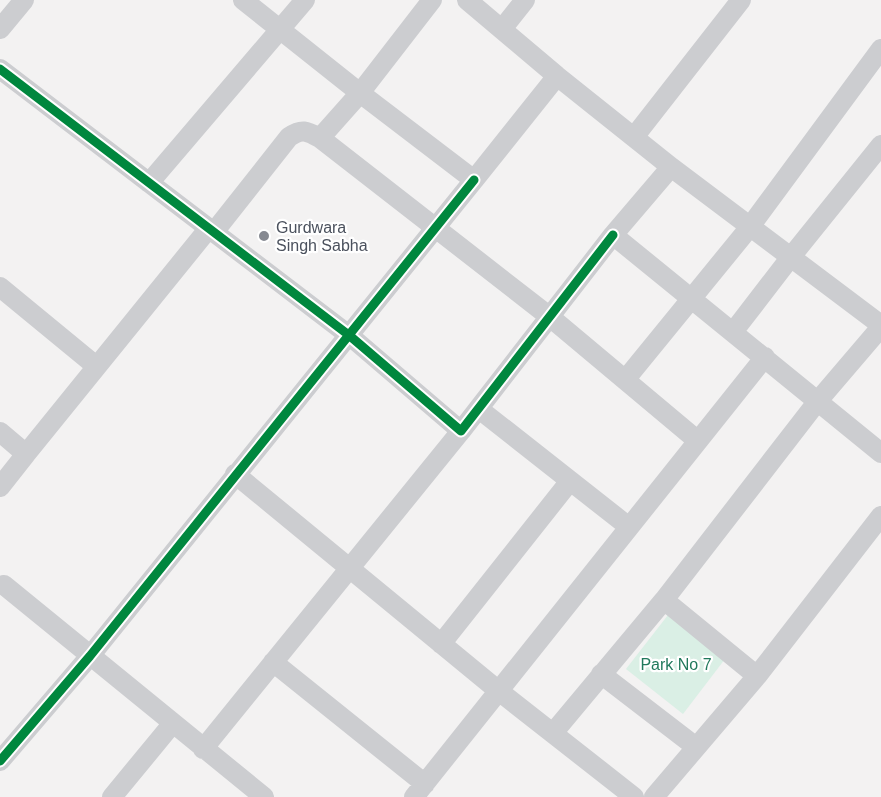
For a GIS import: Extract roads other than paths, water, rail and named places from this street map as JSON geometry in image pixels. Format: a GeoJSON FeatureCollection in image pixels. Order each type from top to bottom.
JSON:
{"type":"FeatureCollection","features":[{"type":"Feature","properties":{"kind":"street"},"geometry":{"type":"LineString","coordinates":[[0,29],[24,0]]}},
{"type":"Feature","properties":{"kind":"street"},"geometry":{"type":"LineString","coordinates":[[243,0],[474,180]]}},
{"type":"Feature","properties":{"kind":"street"},"geometry":{"type":"LineString","coordinates":[[149,183],[305,0]]}},
{"type":"Feature","properties":{"kind":"street"},"geometry":{"type":"LineString","coordinates":[[320,138],[360,93],[432,0]]}},
{"type":"Feature","properties":{"kind":"street"},"geometry":{"type":"LineString","coordinates":[[466,0],[671,167],[881,326],[817,402],[664,600],[553,733]]}},
{"type":"Feature","properties":{"kind":"street"},"geometry":{"type":"LineString","coordinates":[[502,29],[525,0]]}},
{"type":"Feature","properties":{"kind":"street"},"geometry":{"type":"LineString","coordinates":[[634,137],[741,0]]}},
{"type":"Feature","properties":{"kind":"street"},"geometry":{"type":"LineString","coordinates":[[625,380],[749,228],[881,49]]}},
{"type":"Feature","properties":{"kind":"street"},"geometry":{"type":"LineString","coordinates":[[0,69],[350,336],[461,431]]}},
{"type":"Feature","properties":{"kind":"street"},"geometry":{"type":"LineString","coordinates":[[0,761],[90,656],[235,474],[350,336],[557,76]]}},
{"type":"Feature","properties":{"kind":"street"},"geometry":{"type":"LineString","coordinates":[[0,487],[96,366],[289,138],[298,131],[306,130],[320,138],[550,317],[698,441]]}},
{"type":"Feature","properties":{"kind":"street"},"geometry":{"type":"LineString","coordinates":[[733,332],[881,145]]}},
{"type":"Feature","properties":{"kind":"street"},"geometry":{"type":"LineString","coordinates":[[203,749],[479,409],[613,235],[671,167]]}},
{"type":"Feature","properties":{"kind":"street"},"geometry":{"type":"LineString","coordinates":[[613,235],[881,453]]}},
{"type":"Feature","properties":{"kind":"street"},"geometry":{"type":"LineString","coordinates":[[0,287],[96,366]]}},
{"type":"Feature","properties":{"kind":"street"},"geometry":{"type":"LineString","coordinates":[[273,662],[419,790],[500,692],[628,527],[765,357]]}},
{"type":"Feature","properties":{"kind":"street"},"geometry":{"type":"LineString","coordinates":[[479,409],[628,527]]}},
{"type":"Feature","properties":{"kind":"street"},"geometry":{"type":"LineString","coordinates":[[0,432],[26,454]]}},
{"type":"Feature","properties":{"kind":"street"},"geometry":{"type":"LineString","coordinates":[[235,474],[626,794]]}},
{"type":"Feature","properties":{"kind":"street"},"geometry":{"type":"LineString","coordinates":[[441,644],[570,481]]}},
{"type":"Feature","properties":{"kind":"street"},"geometry":{"type":"LineString","coordinates":[[654,797],[757,676],[881,516]]}},
{"type":"Feature","properties":{"kind":"street"},"geometry":{"type":"LineString","coordinates":[[1,586],[261,796]]}},
{"type":"Feature","properties":{"kind":"street"},"geometry":{"type":"LineString","coordinates":[[664,600],[757,676]]}},
{"type":"Feature","properties":{"kind":"street"},"geometry":{"type":"LineString","coordinates":[[601,674],[696,747]]}},
{"type":"Feature","properties":{"kind":"street"},"geometry":{"type":"LineString","coordinates":[[112,797],[172,723]]}},
{"type":"Feature","properties":{"kind":"place","name":"Gurdwara Singh Sabha"},"geometry":{"type":"Point","coordinates":[264,236]}},
{"type":"Feature","properties":{"kind":"park label","name":"Park No 7"},"geometry":{"type":"Point","coordinates":[676,664]}}]}
